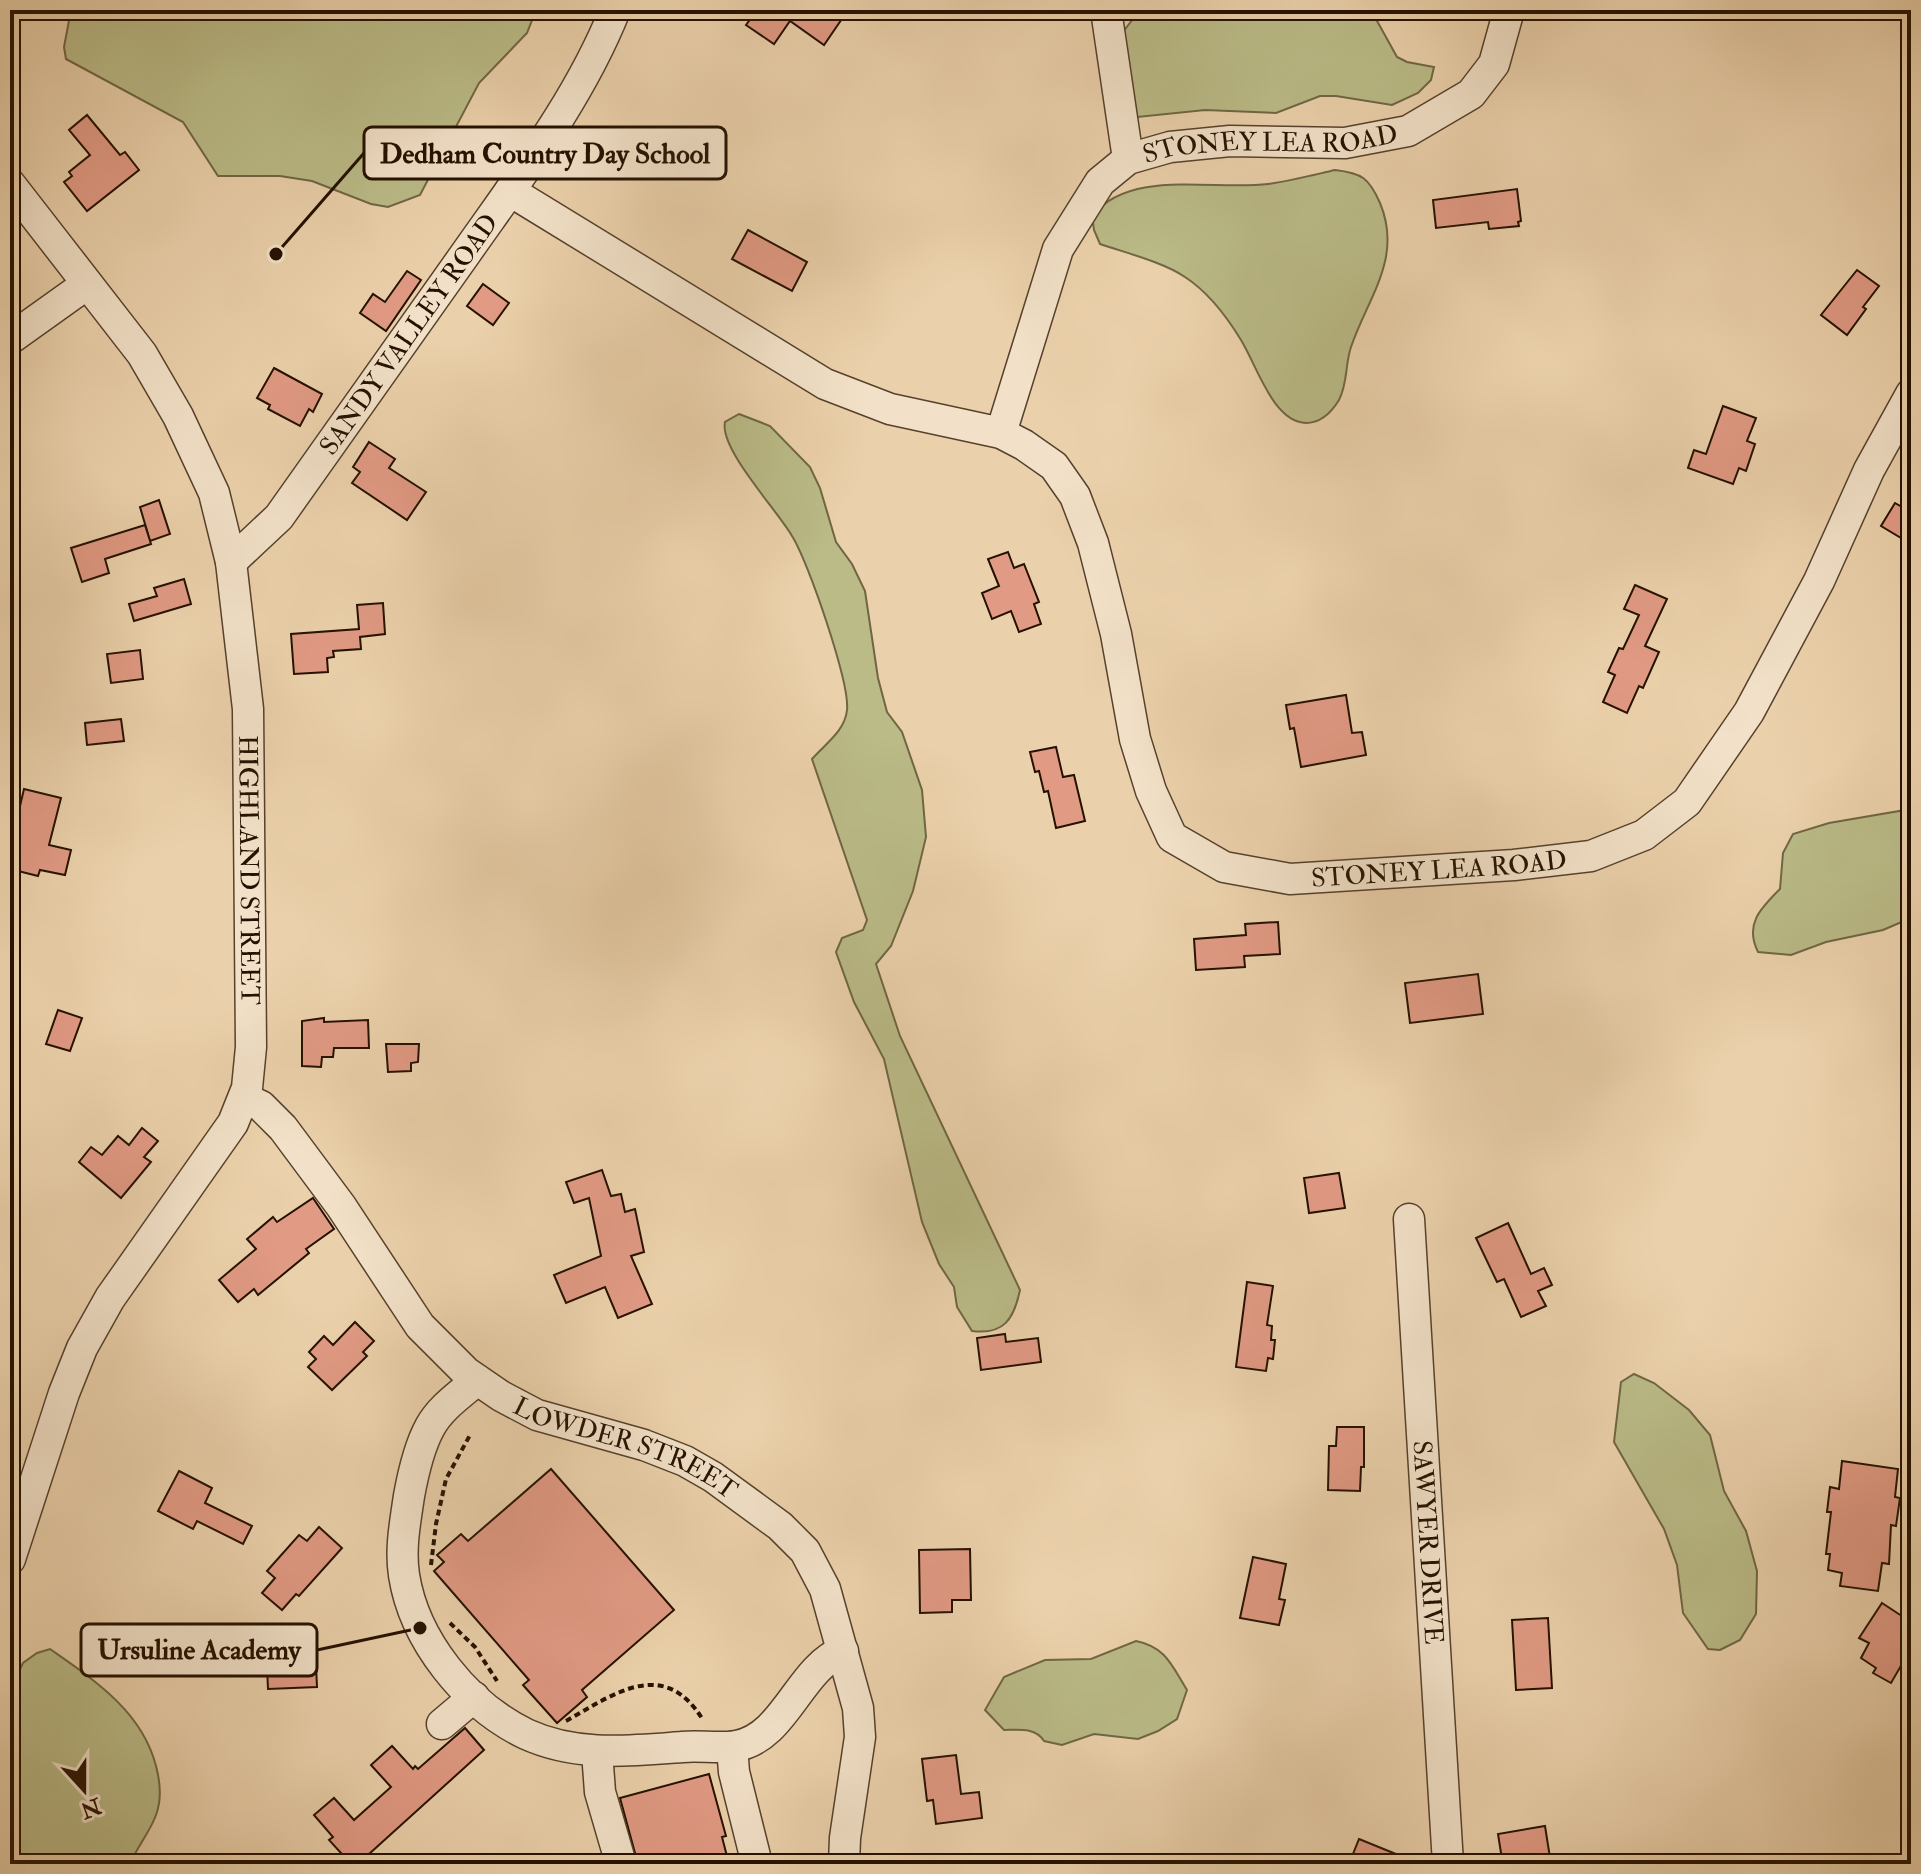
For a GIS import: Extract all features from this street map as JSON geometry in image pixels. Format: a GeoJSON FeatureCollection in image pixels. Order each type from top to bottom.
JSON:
{"type":"FeatureCollection","features":[{"type":"Feature","properties":{"kind":"street","name":"SANDY VALLEY ROAD"},"geometry":{"type":"LineString","coordinates":[[231,562],[279,517],[510,191],[565,108],[602,44],[615,10]]}},
{"type":"Feature","properties":{"kind":"street"},"geometry":{"type":"LineString","coordinates":[[1106,10],[1128,159]]}},
{"type":"Feature","properties":{"kind":"street","name":"STONEY LEA ROAD"},"geometry":{"type":"LineString","coordinates":[[1001,433],[1058,249],[1100,182],[1128,159],[1170,147],[1230,141],[1345,143],[1408,131],[1471,94],[1494,64],[1509,10]]}},
{"type":"Feature","properties":{"kind":"street","name":"HIGHLAND STREET"},"geometry":{"type":"LineString","coordinates":[[10,184],[142,354],[178,416],[214,493],[231,562],[248,709],[251,1047],[244,1098],[225,1136],[110,1298],[91,1330],[18,1505],[10,1559]]}},
{"type":"Feature","properties":{"kind":"street","name":"STONEY LEA ROAD"},"geometry":{"type":"LineString","coordinates":[[510,191],[825,384],[890,409],[1001,433],[1054,466],[1075,496],[1093,543],[1116,634],[1135,739],[1151,791],[1172,837],[1224,867],[1290,879],[1514,865],[1591,856],[1644,835],[1687,802],[1749,712],[1819,581],[1869,470],[1911,394]]}},
{"type":"Feature","properties":{"kind":"street"},"geometry":{"type":"LineString","coordinates":[[10,339],[87,284]]}},
{"type":"Feature","properties":{"kind":"street","name":"LOWDER STREET"},"geometry":{"type":"LineString","coordinates":[[244,1098],[261,1106],[283,1128],[341,1206],[420,1326],[447,1355],[477,1380],[537,1415],[671,1454],[726,1486],[780,1526],[805,1551],[825,1589],[856,1697],[860,1737],[844,1864]]}},
{"type":"Feature","properties":{"kind":"street","name":"SAWYER DRIVE"},"geometry":{"type":"LineString","coordinates":[[1409,1219],[1448,1864]]}},
{"type":"Feature","properties":{"kind":"street"},"geometry":{"type":"LineString","coordinates":[[477,1380],[445,1408],[430,1428],[412,1478],[403,1550],[405,1577],[420,1627],[454,1676],[487,1691],[523,1732],[551,1743],[597,1752],[719,1739],[749,1742],[789,1705],[820,1664],[843,1651]]}},
{"type":"Feature","properties":{"kind":"street"},"geometry":{"type":"LineString","coordinates":[[442,1724],[487,1691]]}},
{"type":"Feature","properties":{"kind":"street"},"geometry":{"type":"LineString","coordinates":[[719,1739],[734,1772],[757,1864]]}},
{"type":"Feature","properties":{"kind":"street"},"geometry":{"type":"LineString","coordinates":[[597,1752],[600,1792],[621,1864]]}},
{"type":"Feature","properties":{"kind":"path"},"geometry":{"type":"LineString","coordinates":[[431,1567],[446,1479],[470,1435]]}},
{"type":"Feature","properties":{"kind":"path"},"geometry":{"type":"LineString","coordinates":[[443,1616],[475,1647],[487,1691]]}},
{"type":"Feature","properties":{"kind":"path"},"geometry":{"type":"LineString","coordinates":[[557,1726],[613,1693],[639,1684],[666,1688],[688,1699],[719,1739]]}},
{"type":"Feature","properties":{"kind":"green space"},"geometry":{"type":"Polygon","coordinates":[[[71,10],[536,10],[527,33],[479,83],[420,195],[388,207],[371,204],[312,181],[280,176],[218,176],[183,122],[66,59],[64,47],[71,10]]]}},
{"type":"Feature","properties":{"kind":"green space"},"geometry":{"type":"Polygon","coordinates":[[[1154,10],[1371,10],[1397,57],[1434,67],[1431,80],[1418,93],[1392,105],[1320,96],[1276,113],[1205,110],[1128,118],[1119,37],[1136,15],[1154,10]]]}},
{"type":"Feature","properties":{"kind":"green space"},"geometry":{"type":"Polygon","coordinates":[[[1335,170],[1358,175],[1372,188],[1386,223],[1388,242],[1380,277],[1351,347],[1339,400],[1325,416],[1306,423],[1294,420],[1275,403],[1236,331],[1201,290],[1166,267],[1100,244],[1092,216],[1108,201],[1150,187],[1268,184],[1335,170]]]}},
{"type":"Feature","properties":{"kind":"green space"},"geometry":{"type":"Polygon","coordinates":[[[739,414],[770,426],[810,467],[820,488],[836,542],[852,564],[865,591],[878,678],[887,712],[902,732],[922,790],[926,837],[913,891],[891,946],[876,964],[900,1036],[1020,1290],[1011,1317],[992,1330],[972,1331],[957,1307],[954,1287],[939,1264],[922,1222],[884,1059],[854,1002],[836,952],[842,938],[863,930],[867,920],[812,759],[843,724],[847,710],[846,696],[827,622],[799,550],[731,448],[725,422],[739,414]]]}},
{"type":"Feature","properties":{"kind":"green space"},"geometry":{"type":"Polygon","coordinates":[[[1911,809],[1911,918],[1883,930],[1826,942],[1791,955],[1758,952],[1754,942],[1754,925],[1761,910],[1780,889],[1783,853],[1793,834],[1829,823],[1911,809]]]}},
{"type":"Feature","properties":{"kind":"green space"},"geometry":{"type":"Polygon","coordinates":[[[1634,1374],[1654,1383],[1689,1410],[1710,1435],[1724,1491],[1746,1531],[1757,1571],[1756,1614],[1740,1640],[1720,1650],[1708,1649],[1683,1613],[1677,1565],[1664,1529],[1614,1442],[1621,1382],[1634,1374]]]}},
{"type":"Feature","properties":{"kind":"green space"},"geometry":{"type":"Polygon","coordinates":[[[1136,1641],[1161,1653],[1187,1690],[1177,1719],[1158,1731],[1138,1739],[1094,1734],[1062,1745],[1044,1741],[1031,1731],[1004,1730],[985,1710],[1004,1677],[1045,1660],[1091,1659],[1136,1641]]]}},
{"type":"Feature","properties":{"kind":"green space"},"geometry":{"type":"Polygon","coordinates":[[[50,1649],[114,1698],[140,1729],[149,1746],[159,1778],[159,1803],[130,1864],[10,1864],[10,1690],[23,1663],[37,1653],[50,1649]]]}},
{"type":"Feature","properties":{"kind":"building"},"geometry":{"type":"Polygon","coordinates":[[[757,10],[848,10],[824,45],[790,21],[774,44],[746,25],[757,10]]]}},
{"type":"Feature","properties":{"kind":"building"},"geometry":{"type":"Polygon","coordinates":[[[87,115],[120,155],[125,152],[139,170],[87,211],[64,182],[72,176],[69,172],[90,155],[69,130],[87,115]]]}},
{"type":"Feature","properties":{"kind":"building"},"geometry":{"type":"Polygon","coordinates":[[[1517,189],[1519,226],[1489,229],[1488,222],[1436,228],[1433,200],[1517,189]]]}},
{"type":"Feature","properties":{"kind":"building"},"geometry":{"type":"Polygon","coordinates":[[[748,230],[807,262],[792,291],[732,259],[748,230]]]}},
{"type":"Feature","properties":{"kind":"building"},"geometry":{"type":"Polygon","coordinates":[[[1857,270],[1879,286],[1847,335],[1821,315],[1857,270]]]}},
{"type":"Feature","properties":{"kind":"building"},"geometry":{"type":"Polygon","coordinates":[[[407,271],[421,280],[386,331],[360,313],[373,294],[385,302],[407,271]]]}},
{"type":"Feature","properties":{"kind":"building"},"geometry":{"type":"Polygon","coordinates":[[[483,284],[509,303],[493,325],[467,306],[483,284]]]}},
{"type":"Feature","properties":{"kind":"building"},"geometry":{"type":"Polygon","coordinates":[[[274,368],[322,394],[313,412],[309,409],[300,426],[268,409],[270,405],[257,398],[274,368]]]}},
{"type":"Feature","properties":{"kind":"building"},"geometry":{"type":"Polygon","coordinates":[[[1723,406],[1756,418],[1747,441],[1755,444],[1746,471],[1739,468],[1733,484],[1688,468],[1694,450],[1706,454],[1723,406]]]}},
{"type":"Feature","properties":{"kind":"building"},"geometry":{"type":"Polygon","coordinates":[[[369,442],[395,459],[389,468],[426,492],[407,520],[352,483],[360,472],[353,467],[369,442]]]}},
{"type":"Feature","properties":{"kind":"building"},"geometry":{"type":"Polygon","coordinates":[[[159,500],[170,534],[150,541],[140,507],[159,500]]]}},
{"type":"Feature","properties":{"kind":"building"},"geometry":{"type":"Polygon","coordinates":[[[1895,503],[1911,512],[1911,544],[1881,526],[1895,503]]]}},
{"type":"Feature","properties":{"kind":"building"},"geometry":{"type":"Polygon","coordinates":[[[145,525],[151,544],[105,559],[109,573],[82,582],[71,548],[145,525]]]}},
{"type":"Feature","properties":{"kind":"building"},"geometry":{"type":"Polygon","coordinates":[[[1008,552],[1014,568],[1024,564],[1039,602],[1034,604],[1041,624],[1019,632],[1011,611],[992,619],[982,593],[999,586],[988,559],[1008,552]]]}},
{"type":"Feature","properties":{"kind":"building"},"geometry":{"type":"Polygon","coordinates":[[[184,579],[191,604],[134,621],[129,604],[157,596],[154,588],[184,579]]]}},
{"type":"Feature","properties":{"kind":"building"},"geometry":{"type":"Polygon","coordinates":[[[1635,585],[1667,599],[1645,646],[1659,652],[1643,688],[1639,686],[1627,713],[1603,702],[1615,675],[1608,672],[1639,615],[1624,609],[1635,585]]]}},
{"type":"Feature","properties":{"kind":"building"},"geometry":{"type":"Polygon","coordinates":[[[383,603],[385,634],[360,637],[361,649],[333,651],[334,657],[327,658],[328,672],[294,674],[291,634],[359,629],[357,605],[383,603]]]}},
{"type":"Feature","properties":{"kind":"building"},"geometry":{"type":"Polygon","coordinates":[[[140,650],[143,679],[111,683],[107,654],[140,650]]]}},
{"type":"Feature","properties":{"kind":"building"},"geometry":{"type":"Polygon","coordinates":[[[1346,695],[1352,733],[1362,732],[1366,755],[1301,767],[1286,705],[1346,695]]]}},
{"type":"Feature","properties":{"kind":"building"},"geometry":{"type":"Polygon","coordinates":[[[121,719],[124,741],[87,745],[85,723],[121,719]]]}},
{"type":"Feature","properties":{"kind":"building"},"geometry":{"type":"Polygon","coordinates":[[[1056,747],[1063,777],[1074,775],[1085,821],[1056,828],[1048,791],[1044,792],[1030,752],[1056,747]]]}},
{"type":"Feature","properties":{"kind":"building"},"geometry":{"type":"Polygon","coordinates":[[[24,789],[61,798],[49,845],[71,850],[65,875],[40,870],[38,876],[10,869],[10,836],[13,836],[24,789]]]}},
{"type":"Feature","properties":{"kind":"building"},"geometry":{"type":"Polygon","coordinates":[[[1278,922],[1280,954],[1244,956],[1245,967],[1196,970],[1194,939],[1246,935],[1245,924],[1278,922]]]}},
{"type":"Feature","properties":{"kind":"building"},"geometry":{"type":"Polygon","coordinates":[[[1478,974],[1483,1014],[1410,1023],[1405,983],[1478,974]]]}},
{"type":"Feature","properties":{"kind":"building"},"geometry":{"type":"Polygon","coordinates":[[[58,1010],[82,1018],[70,1051],[46,1044],[58,1010]]]}},
{"type":"Feature","properties":{"kind":"building"},"geometry":{"type":"Polygon","coordinates":[[[324,1018],[324,1022],[368,1020],[369,1048],[334,1048],[333,1057],[322,1057],[321,1067],[302,1066],[302,1021],[324,1018]]]}},
{"type":"Feature","properties":{"kind":"building"},"geometry":{"type":"Polygon","coordinates":[[[386,1044],[419,1044],[418,1062],[411,1063],[411,1071],[388,1072],[386,1044]]]}},
{"type":"Feature","properties":{"kind":"building"},"geometry":{"type":"Polygon","coordinates":[[[142,1128],[158,1141],[144,1157],[151,1162],[121,1198],[79,1162],[91,1147],[102,1155],[118,1136],[129,1145],[142,1128]]]}},
{"type":"Feature","properties":{"kind":"building"},"geometry":{"type":"Polygon","coordinates":[[[602,1170],[611,1196],[621,1194],[625,1212],[635,1209],[644,1252],[631,1256],[652,1304],[618,1318],[605,1287],[566,1303],[554,1275],[601,1256],[589,1198],[574,1203],[566,1182],[602,1170]]]}},
{"type":"Feature","properties":{"kind":"building"},"geometry":{"type":"Polygon","coordinates":[[[1339,1173],[1345,1208],[1309,1213],[1304,1178],[1339,1173]]]}},
{"type":"Feature","properties":{"kind":"building"},"geometry":{"type":"Polygon","coordinates":[[[313,1198],[334,1229],[306,1249],[309,1253],[258,1295],[254,1289],[238,1302],[219,1280],[256,1249],[247,1239],[273,1217],[277,1222],[313,1198]]]}},
{"type":"Feature","properties":{"kind":"building"},"geometry":{"type":"Polygon","coordinates":[[[1508,1223],[1531,1274],[1544,1268],[1552,1285],[1538,1291],[1546,1306],[1521,1317],[1504,1279],[1497,1282],[1476,1238],[1508,1223]]]}},
{"type":"Feature","properties":{"kind":"building"},"geometry":{"type":"Polygon","coordinates":[[[1247,1282],[1273,1286],[1267,1325],[1272,1326],[1271,1340],[1275,1340],[1273,1359],[1268,1358],[1266,1371],[1236,1367],[1247,1282]]]}},
{"type":"Feature","properties":{"kind":"building"},"geometry":{"type":"Polygon","coordinates":[[[355,1322],[374,1341],[363,1352],[367,1356],[332,1390],[308,1367],[316,1359],[309,1352],[324,1336],[333,1345],[355,1322]]]}},
{"type":"Feature","properties":{"kind":"building"},"geometry":{"type":"Polygon","coordinates":[[[1005,1334],[1006,1342],[1038,1338],[1041,1362],[981,1370],[977,1338],[1005,1334]]]}},
{"type":"Feature","properties":{"kind":"building"},"geometry":{"type":"Polygon","coordinates":[[[1337,1427],[1364,1427],[1364,1467],[1361,1467],[1360,1491],[1328,1490],[1329,1446],[1336,1446],[1337,1427]]]}},
{"type":"Feature","properties":{"kind":"building"},"geometry":{"type":"Polygon","coordinates":[[[1842,1461],[1898,1469],[1895,1497],[1900,1498],[1896,1526],[1891,1525],[1889,1564],[1882,1563],[1878,1591],[1840,1586],[1842,1573],[1828,1570],[1830,1487],[1839,1489],[1842,1461]]]}},
{"type":"Feature","properties":{"kind":"building"},"geometry":{"type":"Polygon","coordinates":[[[551,1469],[674,1610],[582,1690],[587,1697],[557,1723],[523,1685],[529,1680],[434,1571],[444,1562],[437,1555],[461,1534],[468,1541],[551,1469]]]}},
{"type":"Feature","properties":{"kind":"building"},"geometry":{"type":"Polygon","coordinates":[[[179,1471],[212,1488],[205,1503],[252,1526],[243,1544],[197,1521],[193,1529],[158,1511],[179,1471]]]}},
{"type":"Feature","properties":{"kind":"building"},"geometry":{"type":"Polygon","coordinates":[[[319,1527],[342,1548],[299,1596],[296,1594],[282,1610],[262,1593],[275,1578],[267,1571],[299,1535],[307,1541],[319,1527]]]}},
{"type":"Feature","properties":{"kind":"building"},"geometry":{"type":"Polygon","coordinates":[[[970,1549],[971,1600],[952,1600],[952,1612],[920,1613],[919,1550],[970,1549]]]}},
{"type":"Feature","properties":{"kind":"building"},"geometry":{"type":"Polygon","coordinates":[[[1253,1557],[1286,1564],[1279,1599],[1285,1600],[1279,1625],[1240,1618],[1253,1557]]]}},
{"type":"Feature","properties":{"kind":"building"},"geometry":{"type":"Polygon","coordinates":[[[1882,1603],[1911,1622],[1911,1670],[1902,1664],[1891,1683],[1873,1673],[1876,1668],[1861,1658],[1869,1643],[1859,1638],[1882,1603]]]}},
{"type":"Feature","properties":{"kind":"building"},"geometry":{"type":"Polygon","coordinates":[[[1548,1618],[1552,1688],[1516,1690],[1512,1620],[1548,1618]]]}},
{"type":"Feature","properties":{"kind":"building"},"geometry":{"type":"Polygon","coordinates":[[[315,1644],[317,1687],[268,1689],[266,1646],[315,1644]]]}},
{"type":"Feature","properties":{"kind":"building"},"geometry":{"type":"Polygon","coordinates":[[[465,1728],[484,1750],[358,1864],[351,1864],[329,1840],[333,1837],[314,1815],[334,1798],[354,1820],[391,1787],[371,1765],[392,1746],[413,1769],[415,1766],[418,1769],[465,1728]]]}},
{"type":"Feature","properties":{"kind":"building"},"geometry":{"type":"Polygon","coordinates":[[[956,1755],[961,1794],[979,1792],[982,1818],[936,1824],[933,1800],[927,1801],[922,1759],[956,1755]]]}},
{"type":"Feature","properties":{"kind":"building"},"geometry":{"type":"Polygon","coordinates":[[[709,1774],[726,1836],[722,1837],[729,1864],[638,1864],[620,1798],[709,1774]]]}},
{"type":"Feature","properties":{"kind":"building"},"geometry":{"type":"Polygon","coordinates":[[[1545,1826],[1551,1864],[1515,1864],[1514,1857],[1502,1859],[1498,1834],[1545,1826]]]}},
{"type":"Feature","properties":{"kind":"building"},"geometry":{"type":"Polygon","coordinates":[[[1359,1839],[1418,1863],[1418,1864],[1349,1864],[1359,1839]]]}},
{"type":"Feature","properties":{"kind":"place","name":"Dedham Country Day School"},"geometry":{"type":"Point","coordinates":[276,254]}},
{"type":"Feature","properties":{"kind":"place","name":"Ursuline Academy"},"geometry":{"type":"Point","coordinates":[420,1628]}}]}
